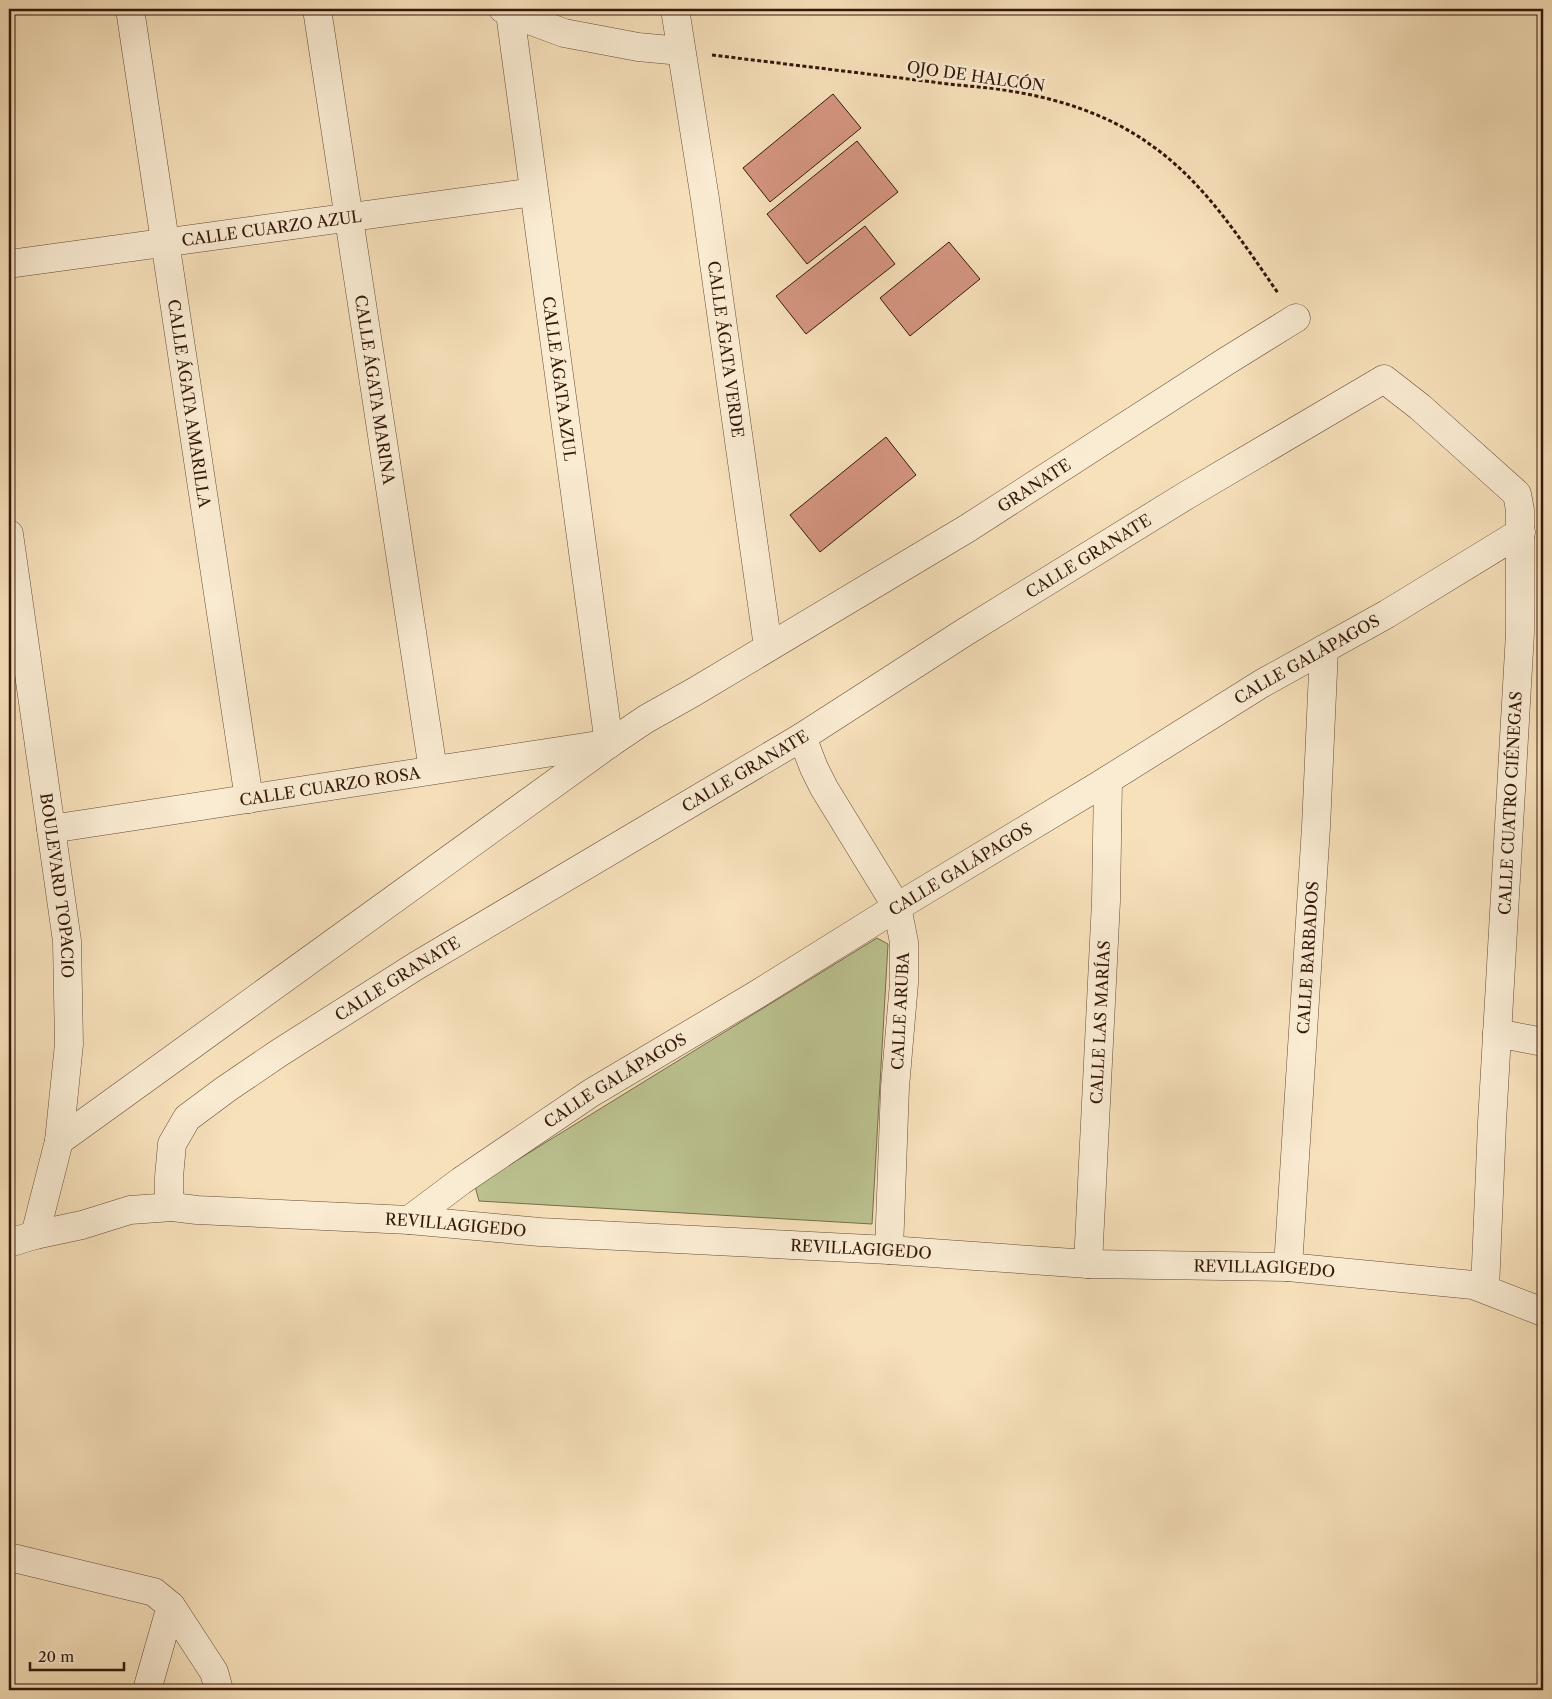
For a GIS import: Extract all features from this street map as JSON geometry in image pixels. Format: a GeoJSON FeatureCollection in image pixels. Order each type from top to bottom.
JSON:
{"type":"FeatureCollection","features":[{"type":"Feature","properties":{"kind":"street","name":"CALLE ÁGATA AMARILLA"},"geometry":{"type":"LineString","coordinates":[[130,9],[249,799]]}},
{"type":"Feature","properties":{"kind":"street","name":"CALLE ÁGATA MARINA"},"geometry":{"type":"LineString","coordinates":[[317,9],[433,770]]}},
{"type":"Feature","properties":{"kind":"street","name":"CALLE ÁGATA VERDE"},"geometry":{"type":"LineString","coordinates":[[675,9],[705,199],[768,648]]}},
{"type":"Feature","properties":{"kind":"street"},"geometry":{"type":"LineString","coordinates":[[507,11],[564,33],[638,47],[681,51]]}},
{"type":"Feature","properties":{"kind":"street","name":"CALLE ÁGATA AZUL"},"geometry":{"type":"LineString","coordinates":[[507,11],[534,192],[609,744]]}},
{"type":"Feature","properties":{"kind":"street","name":"CALLE CUARZO AZUL"},"geometry":{"type":"LineString","coordinates":[[9,264],[534,192]]}},
{"type":"Feature","properties":{"kind":"street","name":"GRANATE"},"geometry":{"type":"LineString","coordinates":[[768,648],[968,528],[1296,318]]}},
{"type":"Feature","properties":{"kind":"street","name":"CALLE CUATRO CIÉNEGAS"},"geometry":{"type":"LineString","coordinates":[[1384,378],[1420,407],[1517,494],[1521,532],[1520,633],[1497,1034],[1485,1289]]}},
{"type":"Feature","properties":{"kind":"street","name":"CALLE GRANATE"},"geometry":{"type":"LineString","coordinates":[[172,1207],[169,1193],[169,1177],[172,1144],[187,1118],[226,1089],[416,966],[802,737],[981,622],[1187,495],[1384,378]]}},
{"type":"Feature","properties":{"kind":"street","name":"CALLE GALÁPAGOS"},"geometry":{"type":"LineString","coordinates":[[409,1220],[461,1181],[591,1093],[756,995],[897,907],[1108,780],[1261,684],[1387,614],[1521,532]]}},
{"type":"Feature","properties":{"kind":"street","name":"BOULEVARD TOPACIO"},"geometry":{"type":"LineString","coordinates":[[9,534],[67,950],[69,1044],[59,1141],[35,1235]]}},
{"type":"Feature","properties":{"kind":"street"},"geometry":{"type":"LineString","coordinates":[[59,1141],[609,744],[646,719],[768,648]]}},
{"type":"Feature","properties":{"kind":"street","name":"CALLE BARBADOS"},"geometry":{"type":"LineString","coordinates":[[1288,1267],[1316,827],[1324,649]]}},
{"type":"Feature","properties":{"kind":"street","name":"CALLE ARUBA"},"geometry":{"type":"LineString","coordinates":[[802,737],[824,788],[897,907],[904,942],[904,983],[895,1087],[889,1250]]}},
{"type":"Feature","properties":{"kind":"street","name":"CALLE CUARZO ROSA"},"geometry":{"type":"LineString","coordinates":[[50,829],[609,744]]}},
{"type":"Feature","properties":{"kind":"street","name":"CALLE LAS MARÍAS"},"geometry":{"type":"LineString","coordinates":[[1088,1264],[1106,901],[1108,780]]}},
{"type":"Feature","properties":{"kind":"street"},"geometry":{"type":"LineString","coordinates":[[1497,1034],[1543,1042]]}},
{"type":"Feature","properties":{"kind":"street","name":"REVILLAGIGEDO"},"geometry":{"type":"LineString","coordinates":[[9,1243],[35,1235],[82,1225],[130,1210],[172,1207],[197,1210],[409,1220],[540,1232],[889,1250],[1088,1264],[1288,1267],[1473,1285],[1543,1312]]}},
{"type":"Feature","properties":{"kind":"street"},"geometry":{"type":"LineString","coordinates":[[9,1557],[154,1592],[170,1606],[214,1672],[219,1690]]}},
{"type":"Feature","properties":{"kind":"street"},"geometry":{"type":"LineString","coordinates":[[147,1690],[170,1606]]}},
{"type":"Feature","properties":{"kind":"path","name":"OJO DE HALCÓN"},"geometry":{"type":"LineString","coordinates":[[681,51],[991,88],[1040,97],[1084,109],[1117,124],[1152,145],[1190,178],[1220,212],[1296,318]]}},
{"type":"Feature","properties":{"kind":"green space"},"geometry":{"type":"Polygon","coordinates":[[[877,938],[888,944],[872,1224],[479,1201],[475,1186],[877,938]]]}},
{"type":"Feature","properties":{"kind":"building"},"geometry":{"type":"Polygon","coordinates":[[[833,94],[861,128],[770,202],[743,168],[833,94]]]}},
{"type":"Feature","properties":{"kind":"building"},"geometry":{"type":"Polygon","coordinates":[[[857,141],[898,192],[807,264],[767,214],[857,141]]]}},
{"type":"Feature","properties":{"kind":"building"},"geometry":{"type":"Polygon","coordinates":[[[865,226],[895,264],[806,334],[776,296],[865,226]]]}},
{"type":"Feature","properties":{"kind":"building"},"geometry":{"type":"Polygon","coordinates":[[[949,242],[980,279],[910,336],[880,298],[949,242]]]}},
{"type":"Feature","properties":{"kind":"building"},"geometry":{"type":"Polygon","coordinates":[[[886,437],[916,475],[820,552],[790,515],[886,437]]]}}]}
